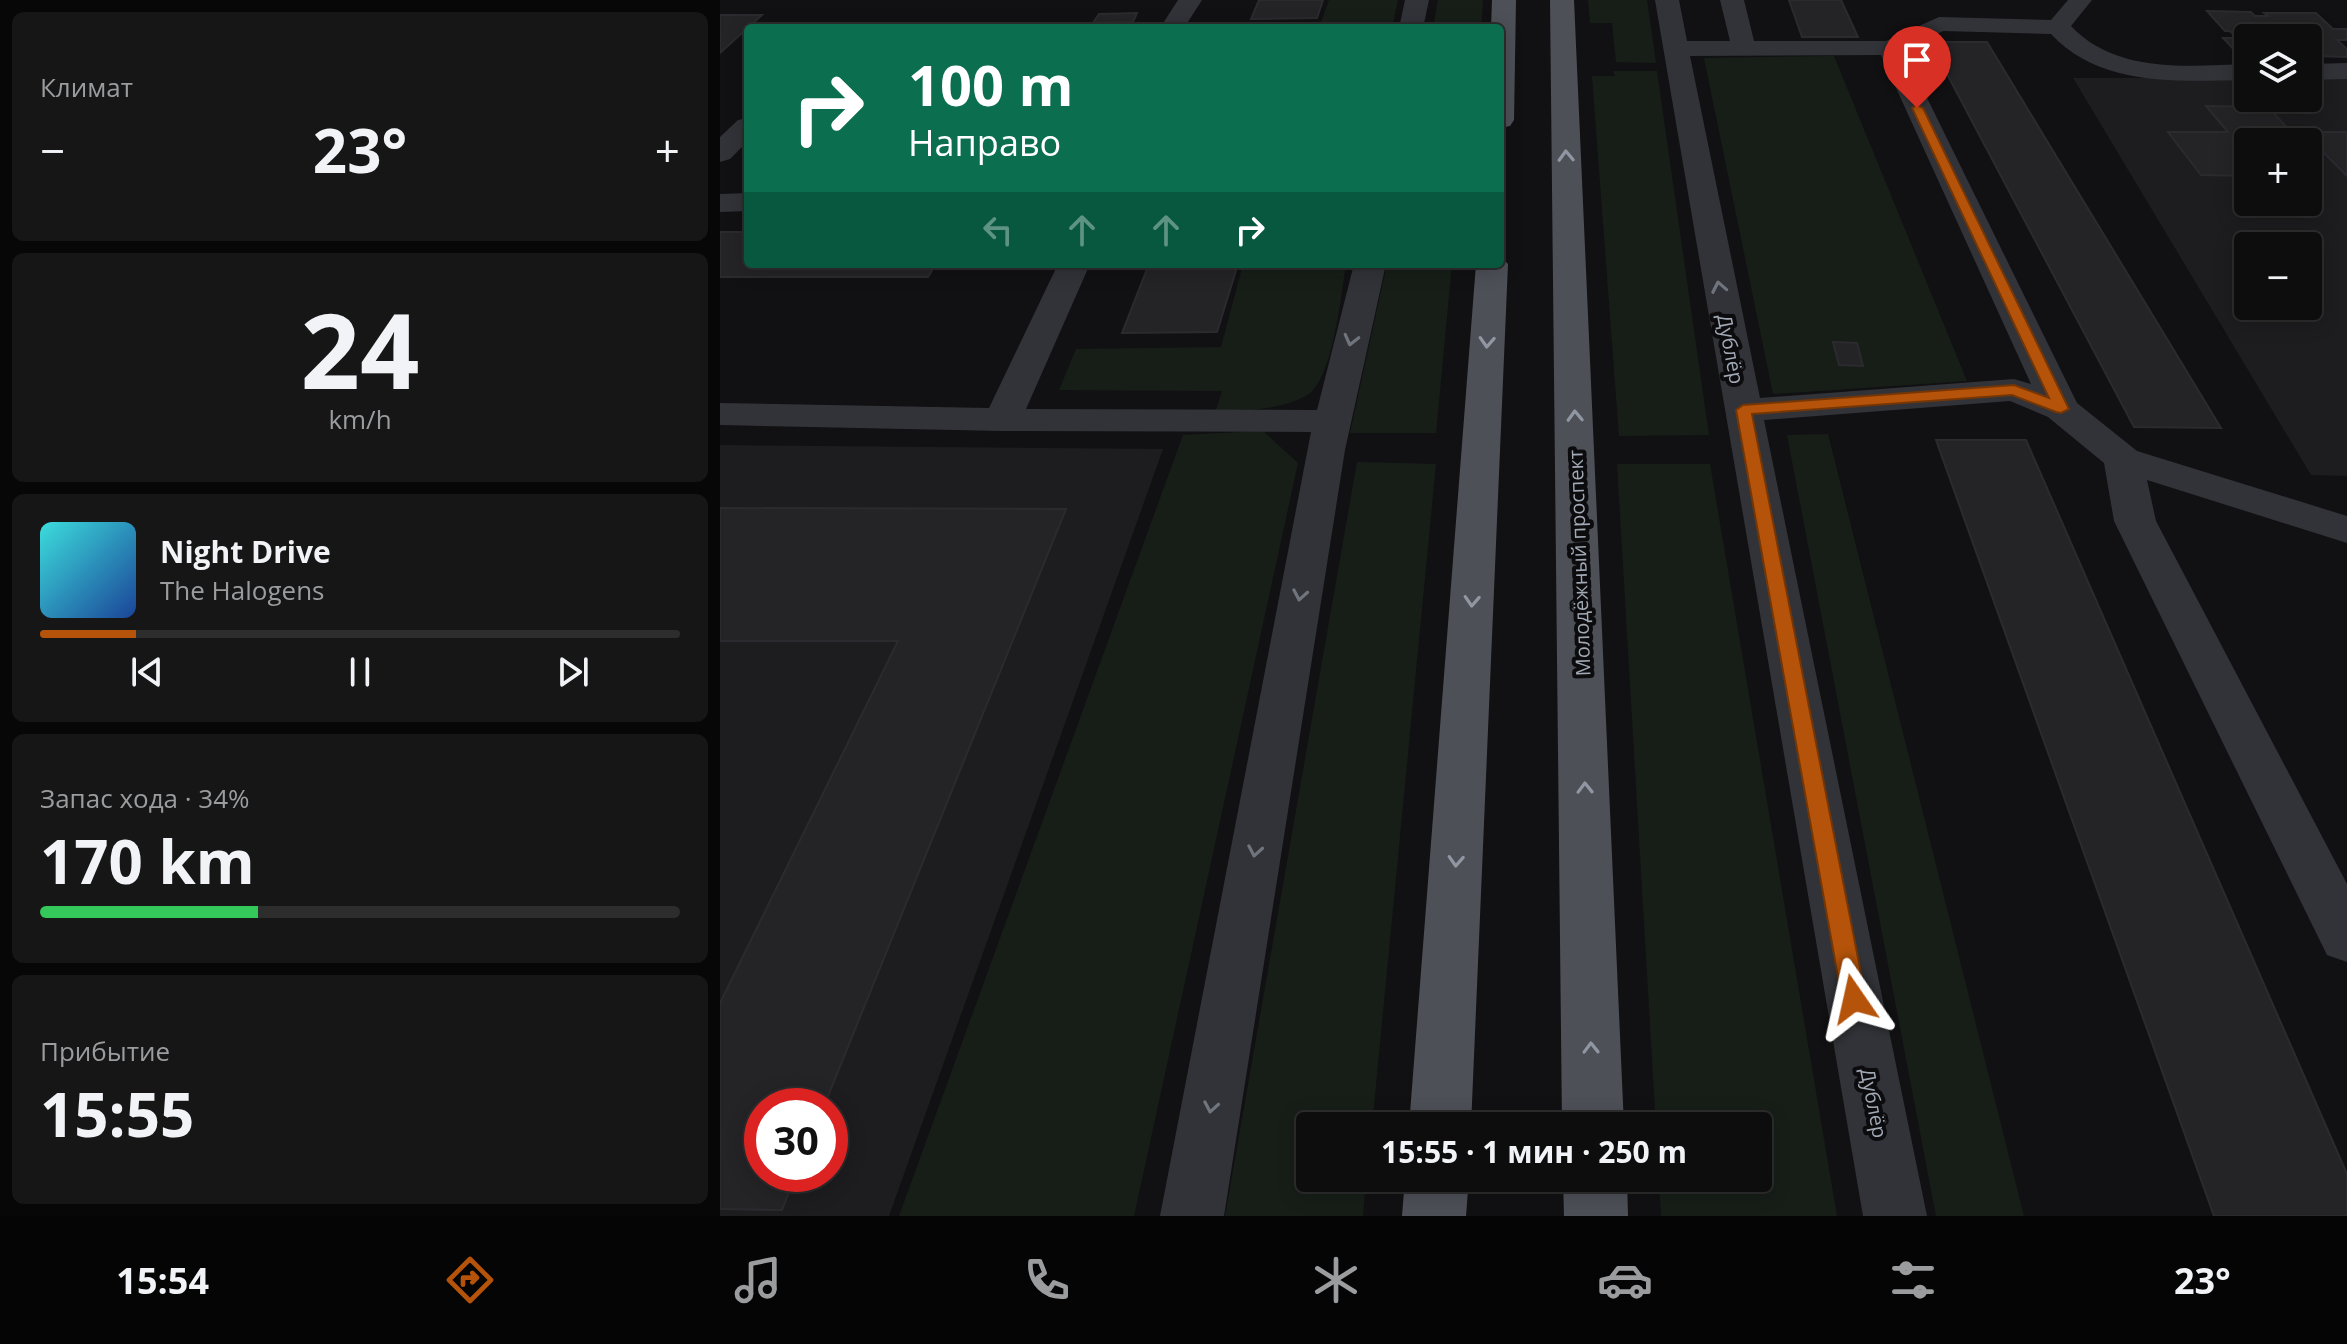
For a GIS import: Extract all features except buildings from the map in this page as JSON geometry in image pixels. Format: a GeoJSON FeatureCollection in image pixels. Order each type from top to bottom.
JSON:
{"type":"FeatureCollection","features":[{"type":"Feature","properties":{"kind":"main road"},"geometry":{"type":"LineString","coordinates":[[1503,24],[1504,0]]}},
{"type":"Feature","properties":{"kind":"main road","name":"Молодёжный проспект"},"geometry":{"type":"LineString","coordinates":[[1562,0],[1593,1112]]}},
{"type":"Feature","properties":{"kind":"main road"},"geometry":{"type":"LineString","coordinates":[[1441,1112],[1492,268]]}},
{"type":"Feature","properties":{"kind":"main road"},"geometry":{"type":"LineString","coordinates":[[1434,1216],[1436,1192]]}},
{"type":"Feature","properties":{"kind":"main road"},"geometry":{"type":"LineString","coordinates":[[1595,1192],[1596,1216]]}},
{"type":"Feature","properties":{"kind":"street"},"geometry":{"type":"LineString","coordinates":[[1175,24],[1190,0]]}},
{"type":"Feature","properties":{"kind":"street"},"geometry":{"type":"LineString","coordinates":[[1412,24],[1417,0]]}},
{"type":"Feature","properties":{"kind":"street","name":"Дублёр"},"geometry":{"type":"LineString","coordinates":[[1667,0],[1895,1216]]}},
{"type":"Feature","properties":{"kind":"street"},"geometry":{"type":"LineString","coordinates":[[1732,0],[1744,49]]}},
{"type":"Feature","properties":{"kind":"street"},"geometry":{"type":"LineString","coordinates":[[2058,27],[2080,0]]}},
{"type":"Feature","properties":{"kind":"street"},"geometry":{"type":"LineString","coordinates":[[1675,49],[1890,48],[1939,24],[2058,27],[2094,66],[2234,72]]}},
{"type":"Feature","properties":{"kind":"street"},"geometry":{"type":"LineString","coordinates":[[1890,48],[2061,409]]}},
{"type":"Feature","properties":{"kind":"street"},"geometry":{"type":"LineString","coordinates":[[2322,72],[2347,71]]}},
{"type":"Feature","properties":{"kind":"street"},"geometry":{"type":"LineString","coordinates":[[720,153],[744,130]]}},
{"type":"Feature","properties":{"kind":"street"},"geometry":{"type":"LineString","coordinates":[[720,203],[744,202]]}},
{"type":"Feature","properties":{"kind":"street"},"geometry":{"type":"LineString","coordinates":[[1002,420],[1072,268]]}},
{"type":"Feature","properties":{"kind":"street"},"geometry":{"type":"LineString","coordinates":[[1192,1216],[1331,421],[1369,268]]}},
{"type":"Feature","properties":{"kind":"street"},"geometry":{"type":"LineString","coordinates":[[1743,410],[2014,390],[2061,409],[2123,459],[2347,530]]}},
{"type":"Feature","properties":{"kind":"street"},"geometry":{"type":"LineString","coordinates":[[720,414],[1002,420],[1331,421]]}},
{"type":"Feature","properties":{"kind":"street"},"geometry":{"type":"LineString","coordinates":[[2123,459],[2135,521],[2347,938]]}},
{"type":"Feature","properties":{"kind":"shaded area"},"geometry":{"type":"Polygon","coordinates":[[[1329,0],[1398,0],[1393,24],[1320,24],[1329,0]]]}},
{"type":"Feature","properties":{"kind":"shaded area"},"geometry":{"type":"Polygon","coordinates":[[[1438,0],[1483,0],[1481,24],[1434,24],[1438,0]]]}},
{"type":"Feature","properties":{"kind":"shaded area"},"geometry":{"type":"Polygon","coordinates":[[[1588,0],[1647,0],[1656,63],[1616,62],[1612,23],[1590,23],[1588,0]]]}},
{"type":"Feature","properties":{"kind":"shaded area"},"geometry":{"type":"Polygon","coordinates":[[[1834,56],[1967,381],[1773,394],[1704,58],[1834,56]]]}},
{"type":"Feature","properties":{"kind":"shaded area"},"geometry":{"type":"Polygon","coordinates":[[[1613,71],[1657,71],[1709,435],[1619,436],[1592,76],[1615,76],[1613,71]]]}},
{"type":"Feature","properties":{"kind":"shaded area"},"geometry":{"type":"Polygon","coordinates":[[[2073,78],[2234,78],[2234,112],[2322,112],[2322,78],[2347,78],[2347,476],[2311,475],[2073,78]]]}},
{"type":"Feature","properties":{"kind":"shaded area"},"geometry":{"type":"Polygon","coordinates":[[[1242,268],[1345,268],[1338,315],[1323,374],[1315,388],[1295,401],[1250,410],[1216,410],[1222,391],[1059,390],[1076,349],[1221,347],[1242,268]]]}},
{"type":"Feature","properties":{"kind":"shaded area"},"geometry":{"type":"Polygon","coordinates":[[[1386,268],[1452,268],[1436,433],[1350,433],[1386,268]]]}},
{"type":"Feature","properties":{"kind":"shaded area"},"geometry":{"type":"Polygon","coordinates":[[[1263,431],[1298,463],[1134,1216],[899,1216],[1183,435],[1263,431]]]}},
{"type":"Feature","properties":{"kind":"shaded area"},"geometry":{"type":"Polygon","coordinates":[[[1828,434],[2024,1216],[1936,1216],[1787,435],[1828,434]]]}},
{"type":"Feature","properties":{"kind":"shaded area"},"geometry":{"type":"Polygon","coordinates":[[[720,445],[1163,449],[889,1216],[720,1216],[720,445]]]}},
{"type":"Feature","properties":{"kind":"shaded area"},"geometry":{"type":"Polygon","coordinates":[[[1357,462],[1436,464],[1373,1112],[1296,1112],[1296,1192],[1365,1192],[1363,1216],[1225,1216],[1357,462]]]}},
{"type":"Feature","properties":{"kind":"shaded area"},"geometry":{"type":"Polygon","coordinates":[[[1617,464],[1710,464],[1837,1216],[1661,1216],[1660,1192],[1772,1192],[1772,1112],[1655,1112],[1617,464]]]}},
{"type":"Feature","properties":{"kind":"route"},"geometry":{"type":"LineString","coordinates":[[1854,999],[1743,410],[2014,390],[2061,409],[1917,108]]}}]}
